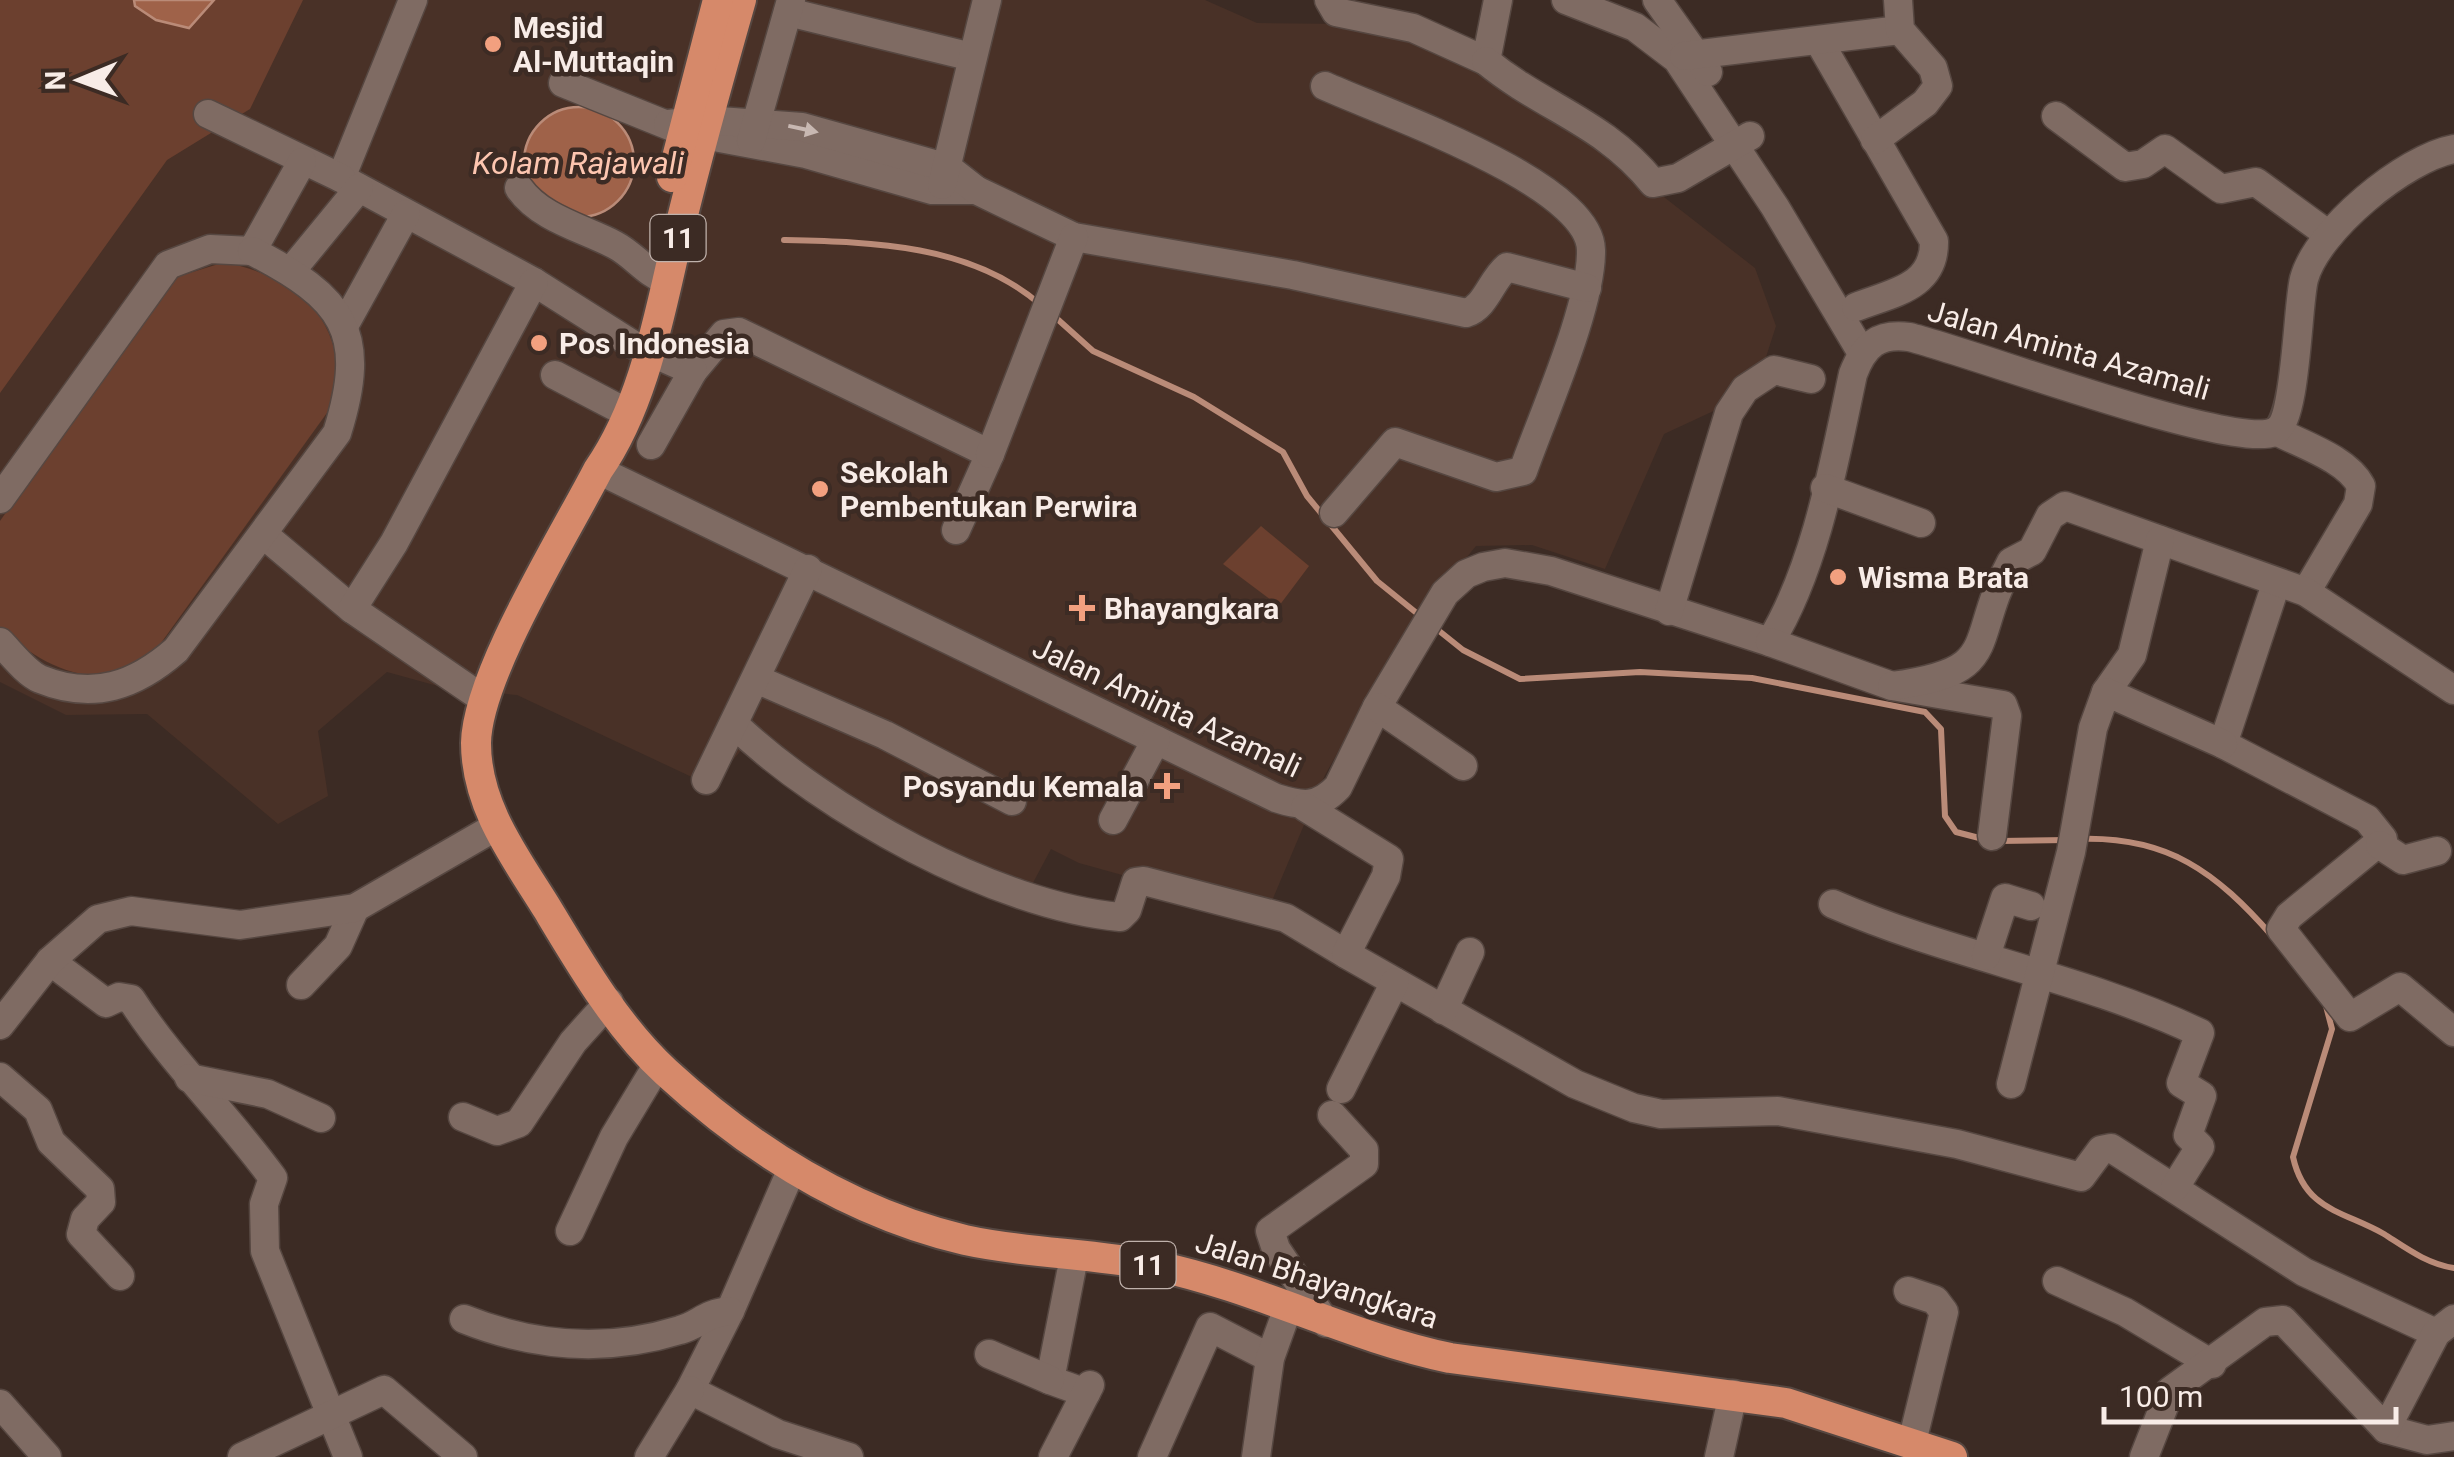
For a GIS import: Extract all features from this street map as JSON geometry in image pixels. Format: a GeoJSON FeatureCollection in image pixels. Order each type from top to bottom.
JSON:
{"type":"FeatureCollection","features":[{"type":"Feature","properties":{"kind":"highway","name":"Jalan Bhayangkara"},"geometry":{"type":"LineString","coordinates":[[718,0],[658,277],[616,444],[598,470],[482,698],[478,768],[483,797],[497,826],[575,955],[658,1064],[790,1171],[892,1216],[961,1238],[1156,1266],[1403,1348],[1450,1358],[1786,1403],[1952,1457]]}},
{"type":"Feature","properties":{"kind":"highway","name":"Jalan Bhayangkara"},"geometry":{"type":"LineString","coordinates":[[689,126],[741,0]]}},
{"type":"Feature","properties":{"kind":"highway","name":"Jalan Bhayangkara"},"geometry":{"type":"LineString","coordinates":[[598,470],[614,406],[640,348]]}},
{"type":"Feature","properties":{"kind":"street"},"geometry":{"type":"LineString","coordinates":[[291,271],[350,183],[412,0]]}},
{"type":"Feature","properties":{"kind":"street"},"geometry":{"type":"LineString","coordinates":[[944,180],[987,0]]}},
{"type":"Feature","properties":{"kind":"street"},"geometry":{"type":"LineString","coordinates":[[1329,0],[1336,12],[1415,14],[1505,77],[1589,123],[1653,183],[1678,178],[1742,141]]}},
{"type":"Feature","properties":{"kind":"street"},"geometry":{"type":"LineString","coordinates":[[1486,61],[1498,0]]}},
{"type":"Feature","properties":{"kind":"street"},"geometry":{"type":"LineString","coordinates":[[1566,0],[1636,27],[1686,56],[1820,43],[1900,30]]}},
{"type":"Feature","properties":{"kind":"street"},"geometry":{"type":"LineString","coordinates":[[1636,27],[1656,0],[1686,56],[1869,346]]}},
{"type":"Feature","properties":{"kind":"street"},"geometry":{"type":"LineString","coordinates":[[1876,140],[1926,103],[1938,86],[1932,68],[1900,30],[1898,0]]}},
{"type":"Feature","properties":{"kind":"street"},"geometry":{"type":"LineString","coordinates":[[753,133],[789,6],[972,57]]}},
{"type":"Feature","properties":{"kind":"street"},"geometry":{"type":"LineString","coordinates":[[1820,43],[1934,241],[1931,265],[1916,284],[1856,307]]}},
{"type":"Feature","properties":{"kind":"street"},"geometry":{"type":"LineString","coordinates":[[563,83],[689,126],[753,133],[802,127],[976,190],[1074,237],[1293,275],[1466,313],[1479,306],[1495,277],[1507,266],[1588,288]]}},
{"type":"Feature","properties":{"kind":"street"},"geometry":{"type":"LineString","coordinates":[[1325,86],[1512,169],[1567,204],[1589,233],[1588,288],[1524,470],[1496,476],[1394,442],[1334,512]]}},
{"type":"Feature","properties":{"kind":"street"},"geometry":{"type":"LineString","coordinates":[[208,114],[350,183],[534,282],[640,348],[693,371]]}},
{"type":"Feature","properties":{"kind":"street"},"geometry":{"type":"LineString","coordinates":[[2056,116],[2125,167],[2143,164],[2165,149],[2221,189],[2245,182],[2267,186],[2329,235]]}},
{"type":"Feature","properties":{"kind":"street"},"geometry":{"type":"LineString","coordinates":[[2306,592],[2358,504],[2362,486],[2326,456],[2276,431],[2284,423],[2290,397],[2304,278],[2329,235],[2374,193],[2427,156],[2454,149]]}},
{"type":"Feature","properties":{"kind":"street"},"geometry":{"type":"LineString","coordinates":[[252,251],[302,162]]}},
{"type":"Feature","properties":{"kind":"street"},"geometry":{"type":"LineString","coordinates":[[519,188],[552,216],[619,247],[658,277]]}},
{"type":"Feature","properties":{"kind":"street"},"geometry":{"type":"LineString","coordinates":[[344,326],[406,214]]}},
{"type":"Feature","properties":{"kind":"street"},"geometry":{"type":"LineString","coordinates":[[956,530],[990,454],[1074,237]]}},
{"type":"Feature","properties":{"kind":"street"},"geometry":{"type":"LineString","coordinates":[[0,499],[168,265],[210,249],[252,251],[312,286],[344,326],[352,357],[350,392],[338,433],[176,650],[146,676],[102,688],[38,678],[0,642]]}},
{"type":"Feature","properties":{"kind":"street"},"geometry":{"type":"LineString","coordinates":[[1770,642],[1787,615],[1826,488],[1853,374],[1869,346],[1856,307],[1821,266]]}},
{"type":"Feature","properties":{"kind":"street"},"geometry":{"type":"LineString","coordinates":[[352,609],[394,542],[534,282]]}},
{"type":"Feature","properties":{"kind":"street"},"geometry":{"type":"LineString","coordinates":[[651,445],[693,371],[724,334],[740,332],[990,454]]}},
{"type":"Feature","properties":{"kind":"street","name":"Jalan Aminta Azamali"},"geometry":{"type":"LineString","coordinates":[[1869,346],[1890,335],[1925,341],[2024,376],[2177,417],[2254,434],[2276,431]]}},
{"type":"Feature","properties":{"kind":"street"},"geometry":{"type":"LineString","coordinates":[[1668,610],[1735,400],[1774,370],[1811,379]]}},
{"type":"Feature","properties":{"kind":"street"},"geometry":{"type":"LineString","coordinates":[[556,375],[614,406]]}},
{"type":"Feature","properties":{"kind":"street","name":"Jalan Aminta Azamali"},"geometry":{"type":"LineString","coordinates":[[598,470],[1156,740],[1304,807],[1328,798],[1338,788],[1377,707],[1445,593],[1466,574],[1505,564],[1551,571],[1892,686],[1992,701],[2005,708],[1992,836]]}},
{"type":"Feature","properties":{"kind":"street"},"geometry":{"type":"LineString","coordinates":[[1826,488],[1922,523]]}},
{"type":"Feature","properties":{"kind":"street"},"geometry":{"type":"LineString","coordinates":[[1892,686],[1929,681],[1967,665],[1977,651],[2010,562],[2032,551],[2045,523],[2060,507],[2072,507],[2306,592],[2454,690]]}},
{"type":"Feature","properties":{"kind":"street"},"geometry":{"type":"LineString","coordinates":[[263,534],[352,609],[482,698]]}},
{"type":"Feature","properties":{"kind":"street"},"geometry":{"type":"LineString","coordinates":[[2011,1084],[2074,839],[2094,728],[2106,692],[2132,655],[2160,540]]}},
{"type":"Feature","properties":{"kind":"street"},"geometry":{"type":"LineString","coordinates":[[706,780],[808,570]]}},
{"type":"Feature","properties":{"kind":"street"},"geometry":{"type":"LineString","coordinates":[[2223,744],[2276,584]]}},
{"type":"Feature","properties":{"kind":"street"},"geometry":{"type":"LineString","coordinates":[[756,679],[885,735],[1012,800]]}},
{"type":"Feature","properties":{"kind":"street"},"geometry":{"type":"LineString","coordinates":[[2106,692],[2223,744],[2366,819],[2383,834],[2380,846],[2289,916],[2281,929],[2350,1017],[2357,1017],[2400,987],[2454,1032]]}},
{"type":"Feature","properties":{"kind":"street"},"geometry":{"type":"LineString","coordinates":[[1377,707],[1463,766]]}},
{"type":"Feature","properties":{"kind":"street"},"geometry":{"type":"LineString","coordinates":[[735,724],[776,762],[874,826],[1031,898],[1120,917],[1127,910],[1136,882],[1144,880],[1286,918],[1576,1084],[1634,1108],[1660,1114],[1778,1110],[1957,1144],[2081,1178],[2106,1147],[2175,1187],[2304,1272],[2445,1326],[2386,1429]]}},
{"type":"Feature","properties":{"kind":"street"},"geometry":{"type":"LineString","coordinates":[[1113,820],[1156,740]]}},
{"type":"Feature","properties":{"kind":"street"},"geometry":{"type":"LineString","coordinates":[[1304,807],[1389,859],[1386,876],[1346,954]]}},
{"type":"Feature","properties":{"kind":"street"},"geometry":{"type":"LineString","coordinates":[[0,1025],[50,961],[91,922],[120,912],[240,925],[355,908],[497,826]]}},
{"type":"Feature","properties":{"kind":"street"},"geometry":{"type":"LineString","coordinates":[[2380,846],[2403,860],[2436,850]]}},
{"type":"Feature","properties":{"kind":"street"},"geometry":{"type":"LineString","coordinates":[[1986,956],[2005,898],[2031,906]]}},
{"type":"Feature","properties":{"kind":"street"},"geometry":{"type":"LineString","coordinates":[[1833,904],[2099,992],[2202,1036],[2181,1083],[2202,1096],[2188,1135],[2200,1147],[2175,1187]]}},
{"type":"Feature","properties":{"kind":"street"},"geometry":{"type":"LineString","coordinates":[[301,985],[338,946],[355,908]]}},
{"type":"Feature","properties":{"kind":"street"},"geometry":{"type":"LineString","coordinates":[[1442,1010],[1470,952]]}},
{"type":"Feature","properties":{"kind":"street"},"geometry":{"type":"LineString","coordinates":[[50,961],[101,1001],[131,999],[188,1078],[218,1106],[273,1178],[264,1204],[264,1251],[348,1457]]}},
{"type":"Feature","properties":{"kind":"street"},"geometry":{"type":"LineString","coordinates":[[1326,1323],[1276,1248],[1270,1231],[1364,1164],[1364,1150],[1336,1102],[1395,982]]}},
{"type":"Feature","properties":{"kind":"street"},"geometry":{"type":"LineString","coordinates":[[463,1118],[497,1131],[519,1123],[572,1042],[609,1002]]}},
{"type":"Feature","properties":{"kind":"street"},"geometry":{"type":"LineString","coordinates":[[570,1231],[614,1137],[658,1064]]}},
{"type":"Feature","properties":{"kind":"street"},"geometry":{"type":"LineString","coordinates":[[0,1077],[38,1110],[52,1142],[100,1189],[101,1202],[85,1220],[81,1234],[120,1276]]}},
{"type":"Feature","properties":{"kind":"street"},"geometry":{"type":"LineString","coordinates":[[188,1078],[268,1094],[321,1118]]}},
{"type":"Feature","properties":{"kind":"street"},"geometry":{"type":"LineString","coordinates":[[649,1457],[690,1390],[730,1311],[790,1171]]}},
{"type":"Feature","properties":{"kind":"street"},"geometry":{"type":"LineString","coordinates":[[1050,1380],[1074,1256]]}},
{"type":"Feature","properties":{"kind":"street"},"geometry":{"type":"LineString","coordinates":[[2057,1281],[2124,1312],[2212,1364]]}},
{"type":"Feature","properties":{"kind":"street"},"geometry":{"type":"LineString","coordinates":[[1152,1457],[1210,1327],[1222,1286]]}},
{"type":"Feature","properties":{"kind":"street"},"geometry":{"type":"LineString","coordinates":[[1908,1291],[1935,1300],[1944,1312],[1912,1442]]}},
{"type":"Feature","properties":{"kind":"street"},"geometry":{"type":"LineString","coordinates":[[1256,1457],[1270,1358],[1288,1308]]}},
{"type":"Feature","properties":{"kind":"street"},"geometry":{"type":"LineString","coordinates":[[464,1318],[503,1334],[546,1345],[573,1346],[680,1330],[702,1316],[730,1311]]}},
{"type":"Feature","properties":{"kind":"street"},"geometry":{"type":"LineString","coordinates":[[2144,1457],[2170,1390],[2212,1364],[2258,1326],[2283,1320],[2386,1429],[2428,1440],[2454,1436]]}},
{"type":"Feature","properties":{"kind":"street"},"geometry":{"type":"LineString","coordinates":[[1210,1327],[1270,1358]]}},
{"type":"Feature","properties":{"kind":"street"},"geometry":{"type":"LineString","coordinates":[[989,1354],[1050,1380],[1088,1389],[1053,1457]]}},
{"type":"Feature","properties":{"kind":"street"},"geometry":{"type":"LineString","coordinates":[[242,1457],[384,1390],[462,1457]]}},
{"type":"Feature","properties":{"kind":"street"},"geometry":{"type":"LineString","coordinates":[[690,1390],[778,1434],[849,1457]]}},
{"type":"Feature","properties":{"kind":"street"},"geometry":{"type":"LineString","coordinates":[[1719,1457],[1733,1394]]}},
{"type":"Feature","properties":{"kind":"street"},"geometry":{"type":"LineString","coordinates":[[0,1404],[47,1457]]}},
{"type":"Feature","properties":{"kind":"shaded area","name":"Sekolah Pembentukan Perwira"},"geometry":{"type":"Polygon","coordinates":[[[0,0],[1205,0],[1257,23],[1345,24],[1423,36],[1569,123],[1755,268],[1776,326],[1765,360],[1720,408],[1664,434],[1605,569],[1532,545],[1476,546],[1408,628],[1325,775],[1266,915],[1079,863],[1051,849],[1027,894],[878,833],[750,740],[711,786],[517,695],[445,688],[387,672],[318,731],[328,796],[278,824],[147,714],[66,715],[0,682],[0,0]]]}},
{"type":"Feature","properties":{"kind":"shaded area"},"geometry":{"type":"Polygon","coordinates":[[[0,0],[303,0],[250,109],[167,160],[0,393],[0,0]]]}},
{"type":"Feature","properties":{"kind":"shaded area"},"geometry":{"type":"Polygon","coordinates":[[[225,262],[275,279],[312,306],[333,346],[338,371],[337,399],[148,661],[109,675],[89,675],[51,664],[0,627],[0,521],[170,279],[225,262]]]}},
{"type":"Feature","properties":{"kind":"shaded area"},"geometry":{"type":"Polygon","coordinates":[[[1261,526],[1309,566],[1279,606],[1223,564],[1261,526]]]}},
{"type":"Feature","properties":{"kind":"water"},"geometry":{"type":"Polygon","coordinates":[[[134,0],[214,0],[189,28],[156,20],[135,6],[134,0]]]}},
{"type":"Feature","properties":{"kind":"water","name":"Kolam Rajawali"},"geometry":{"type":"Polygon","coordinates":[[[579,107],[600,111],[618,123],[630,141],[634,162],[630,183],[618,201],[600,213],[579,217],[558,213],[540,201],[528,183],[524,162],[528,141],[540,123],[558,111],[579,107]]]}},
{"type":"Feature","properties":{"kind":"waterway"},"geometry":{"type":"LineString","coordinates":[[784,240],[886,245],[952,258],[984,269],[1041,305]]}},
{"type":"Feature","properties":{"kind":"waterway"},"geometry":{"type":"LineString","coordinates":[[1054,316],[1093,351],[1194,397],[1283,452],[1307,496],[1377,581],[1424,619]]}},
{"type":"Feature","properties":{"kind":"waterway"},"geometry":{"type":"LineString","coordinates":[[1433,626],[1463,650],[1520,679],[1640,672],[1752,678],[1925,712],[1941,729],[1945,816],[1956,832],[1987,840]]}},
{"type":"Feature","properties":{"kind":"waterway"},"geometry":{"type":"LineString","coordinates":[[2079,839],[2139,844],[2188,862],[2231,894],[2273,937]]}},
{"type":"Feature","properties":{"kind":"waterway"},"geometry":{"type":"LineString","coordinates":[[1999,841],[2067,840]]}},
{"type":"Feature","properties":{"kind":"waterway"},"geometry":{"type":"LineString","coordinates":[[2326,1006],[2332,1029],[2293,1157],[2299,1175],[2307,1189],[2328,1207],[2426,1259],[2454,1268]]}},
{"type":"Feature","properties":{"kind":"place","name":"Mesjid Al-Muttaqin"},"geometry":{"type":"Point","coordinates":[493,44]}},
{"type":"Feature","properties":{"kind":"place","name":"Pos Indonesia"},"geometry":{"type":"Point","coordinates":[539,343]}},
{"type":"Feature","properties":{"kind":"place","name":"Sekolah Pembentukan Perwira"},"geometry":{"type":"Point","coordinates":[820,489]}},
{"type":"Feature","properties":{"kind":"place","name":"Wisma Brata"},"geometry":{"type":"Point","coordinates":[1838,577]}},
{"type":"Feature","properties":{"kind":"place","name":"Bhayangkara"},"geometry":{"type":"Point","coordinates":[1082,608]}},
{"type":"Feature","properties":{"kind":"place","name":"Posyandu Kemala"},"geometry":{"type":"Point","coordinates":[1167,786]}}]}
